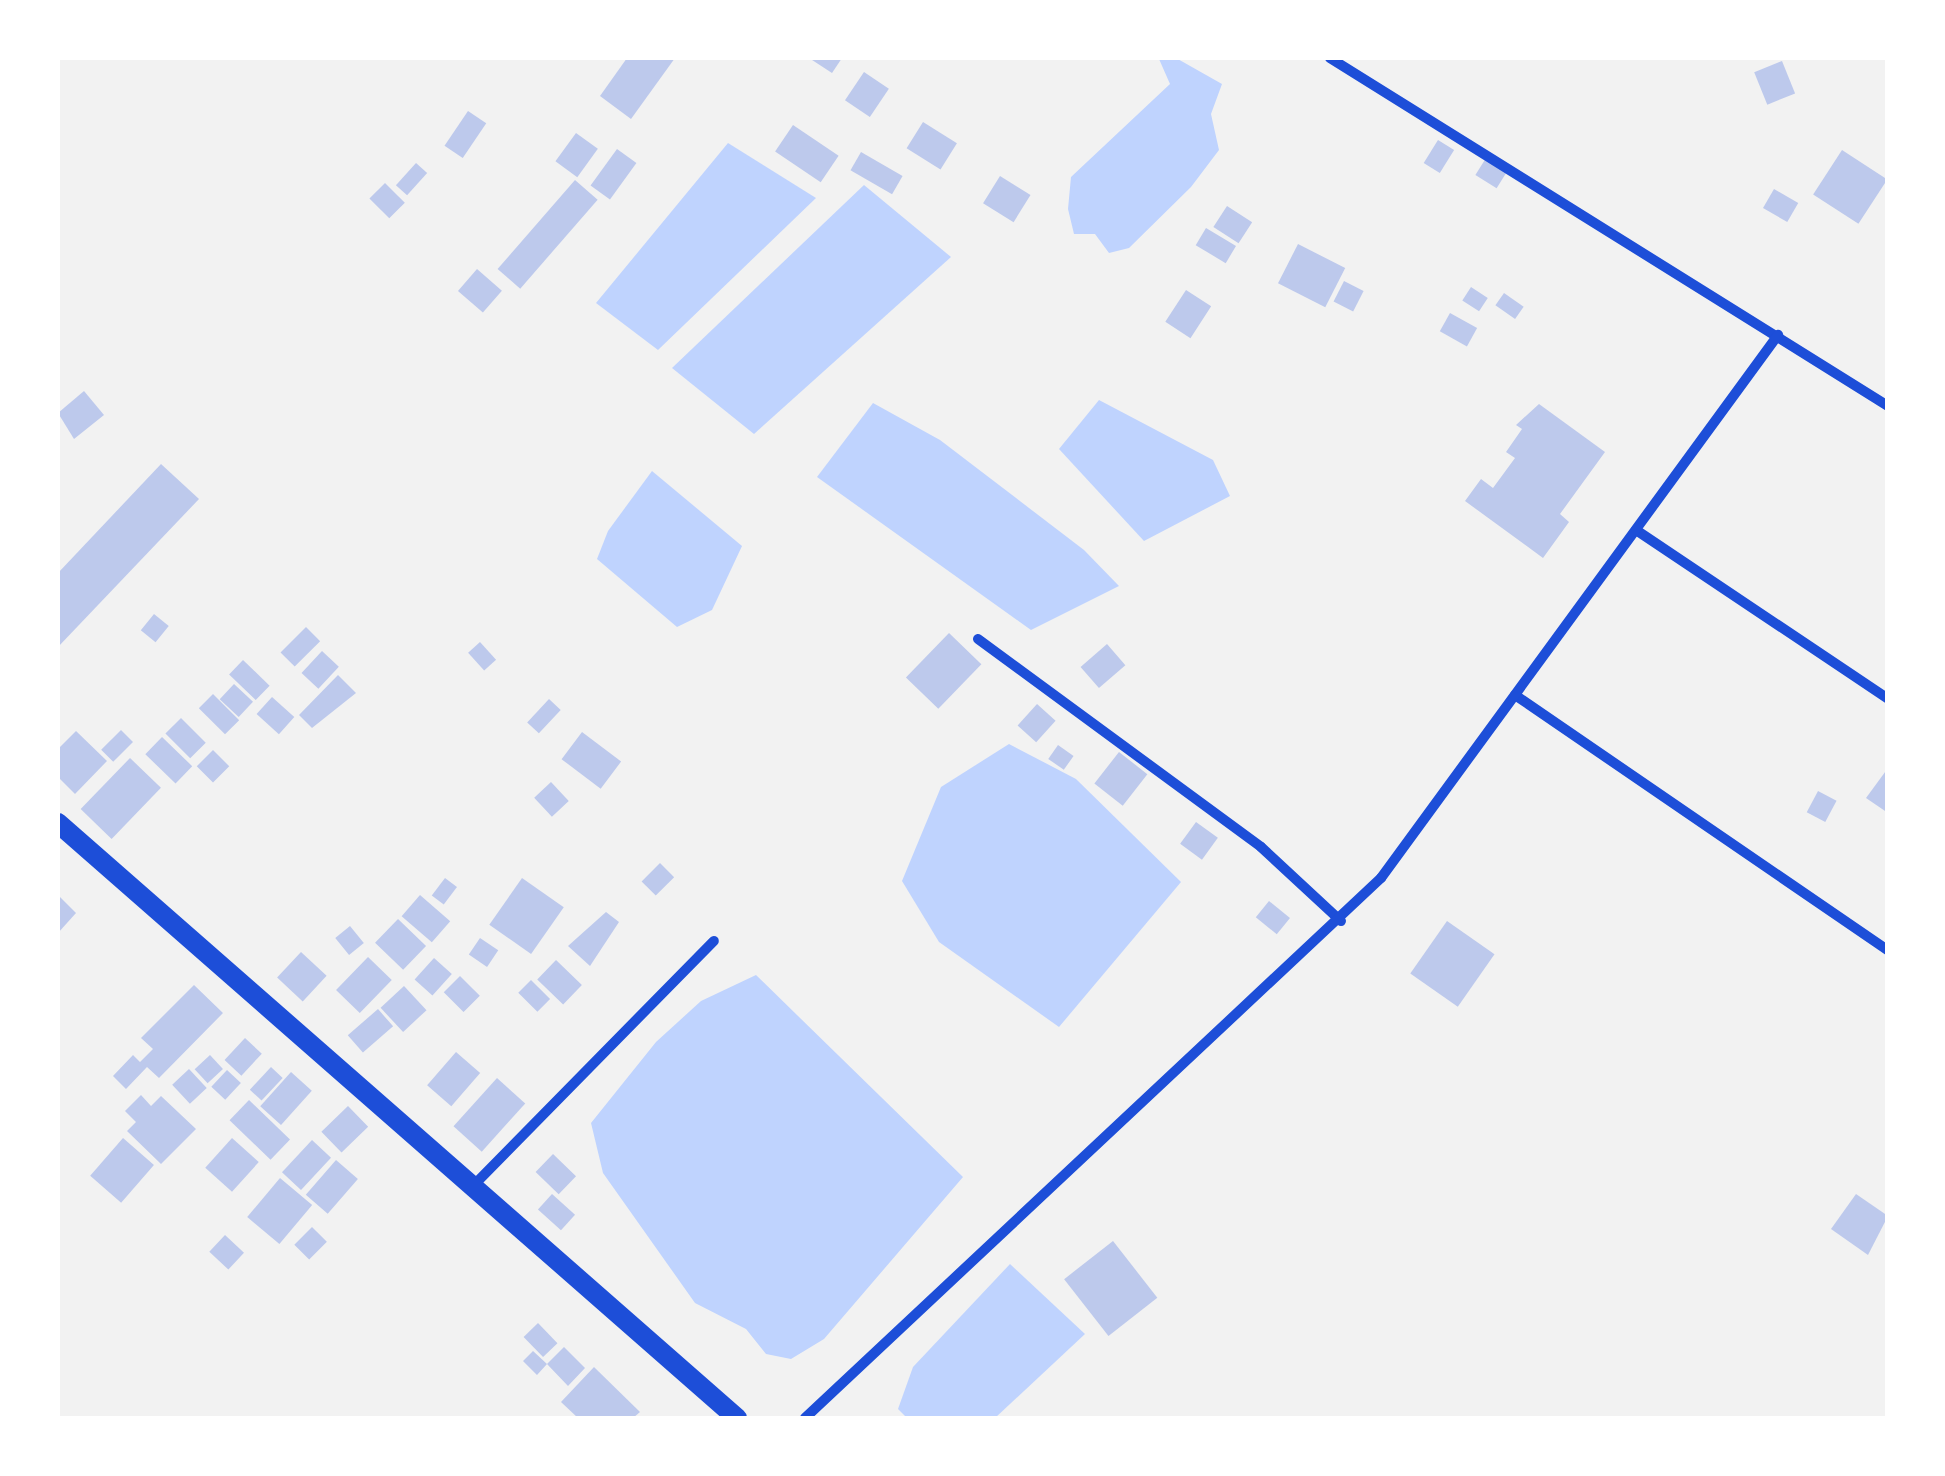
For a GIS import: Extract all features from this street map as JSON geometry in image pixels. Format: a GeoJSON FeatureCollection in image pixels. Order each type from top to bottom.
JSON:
{"type":"FeatureCollection","features":[{"type":"Feature","properties":{"kind":"main road"},"geometry":{"type":"LineString","coordinates":[[58,823],[738,1418]]}},
{"type":"Feature","properties":{"kind":"street"},"geometry":{"type":"LineString","coordinates":[[1330,58],[1888,406]]}},
{"type":"Feature","properties":{"kind":"street"},"geometry":{"type":"LineString","coordinates":[[805,1418],[1342,921],[1515,695],[1778,335]]}},
{"type":"Feature","properties":{"kind":"street"},"geometry":{"type":"LineString","coordinates":[[1636,530],[1888,699]]}},
{"type":"Feature","properties":{"kind":"street"},"geometry":{"type":"LineString","coordinates":[[978,639],[1261,847],[1342,921]]}},
{"type":"Feature","properties":{"kind":"street"},"geometry":{"type":"LineString","coordinates":[[1515,695],[1888,950]]}},
{"type":"Feature","properties":{"kind":"street"},"geometry":{"type":"LineString","coordinates":[[471,1188],[714,942]]}},
{"type":"Feature","properties":{"kind":"water"},"geometry":{"type":"Polygon","coordinates":[[[1176,58],[1222,84],[1211,114],[1219,150],[1191,187],[1129,248],[1109,253],[1095,234],[1074,234],[1068,209],[1071,177],[1170,84],[1159,59],[1176,58]]]}},
{"type":"Feature","properties":{"kind":"water"},"geometry":{"type":"Polygon","coordinates":[[[728,143],[816,198],[658,350],[596,303],[728,143]]]}},
{"type":"Feature","properties":{"kind":"water"},"geometry":{"type":"Polygon","coordinates":[[[864,185],[951,257],[754,434],[672,368],[864,185]]]}},
{"type":"Feature","properties":{"kind":"water"},"geometry":{"type":"Polygon","coordinates":[[[1099,400],[1213,460],[1230,496],[1144,541],[1059,449],[1099,400]]]}},
{"type":"Feature","properties":{"kind":"water"},"geometry":{"type":"Polygon","coordinates":[[[873,403],[940,440],[1084,550],[1119,586],[1031,630],[817,477],[873,403]]]}},
{"type":"Feature","properties":{"kind":"water"},"geometry":{"type":"Polygon","coordinates":[[[652,471],[742,546],[712,610],[677,627],[597,559],[608,531],[652,471]]]}},
{"type":"Feature","properties":{"kind":"water"},"geometry":{"type":"Polygon","coordinates":[[[1009,744],[1076,779],[1181,882],[1059,1027],[939,942],[902,881],[941,787],[1009,744]]]}},
{"type":"Feature","properties":{"kind":"water"},"geometry":{"type":"Polygon","coordinates":[[[756,975],[963,1177],[824,1339],[791,1359],[766,1354],[746,1329],[695,1303],[603,1173],[591,1123],[656,1042],[701,1001],[756,975]]]}},
{"type":"Feature","properties":{"kind":"water"},"geometry":{"type":"Polygon","coordinates":[[[1010,1264],[1085,1334],[995,1418],[907,1418],[898,1409],[913,1367],[1010,1264]]]}},
{"type":"Feature","properties":{"kind":"building"},"geometry":{"type":"Polygon","coordinates":[[[627,58],[675,58],[631,119],[600,96],[627,58]]]}},
{"type":"Feature","properties":{"kind":"building"},"geometry":{"type":"Polygon","coordinates":[[[809,58],[842,58],[832,73],[809,58]]]}},
{"type":"Feature","properties":{"kind":"building"},"geometry":{"type":"Polygon","coordinates":[[[1782,61],[1795,93],[1767,105],[1754,72],[1782,61]]]}},
{"type":"Feature","properties":{"kind":"building"},"geometry":{"type":"Polygon","coordinates":[[[864,72],[889,89],[870,117],[845,100],[864,72]]]}},
{"type":"Feature","properties":{"kind":"building"},"geometry":{"type":"Polygon","coordinates":[[[468,111],[486,123],[463,158],[445,146],[468,111]]]}},
{"type":"Feature","properties":{"kind":"building"},"geometry":{"type":"Polygon","coordinates":[[[923,122],[957,143],[940,169],[907,148],[923,122]]]}},
{"type":"Feature","properties":{"kind":"building"},"geometry":{"type":"Polygon","coordinates":[[[793,125],[839,156],[821,182],[775,152],[793,125]]]}},
{"type":"Feature","properties":{"kind":"building"},"geometry":{"type":"Polygon","coordinates":[[[576,133],[598,149],[577,177],[555,161],[576,133]]]}},
{"type":"Feature","properties":{"kind":"building"},"geometry":{"type":"Polygon","coordinates":[[[1438,140],[1454,150],[1440,173],[1424,163],[1438,140]]]}},
{"type":"Feature","properties":{"kind":"building"},"geometry":{"type":"Polygon","coordinates":[[[617,149],[636,163],[610,200],[591,185],[617,149]]]}},
{"type":"Feature","properties":{"kind":"building"},"geometry":{"type":"Polygon","coordinates":[[[1842,150],[1887,179],[1858,224],[1813,194],[1842,150]]]}},
{"type":"Feature","properties":{"kind":"building"},"geometry":{"type":"Polygon","coordinates":[[[861,152],[903,176],[892,194],[850,170],[861,152]]]}},
{"type":"Feature","properties":{"kind":"building"},"geometry":{"type":"Polygon","coordinates":[[[1486,158],[1507,171],[1497,188],[1475,175],[1486,158]]]}},
{"type":"Feature","properties":{"kind":"building"},"geometry":{"type":"Polygon","coordinates":[[[416,163],[427,173],[407,195],[396,185],[416,163]]]}},
{"type":"Feature","properties":{"kind":"building"},"geometry":{"type":"Polygon","coordinates":[[[1000,176],[1031,195],[1014,222],[983,203],[1000,176]]]}},
{"type":"Feature","properties":{"kind":"building"},"geometry":{"type":"Polygon","coordinates":[[[575,180],[598,200],[520,289],[498,269],[575,180]]]}},
{"type":"Feature","properties":{"kind":"building"},"geometry":{"type":"Polygon","coordinates":[[[385,183],[405,203],[389,218],[369,199],[385,183]]]}},
{"type":"Feature","properties":{"kind":"building"},"geometry":{"type":"Polygon","coordinates":[[[1774,189],[1798,203],[1787,222],[1763,208],[1774,189]]]}},
{"type":"Feature","properties":{"kind":"building"},"geometry":{"type":"Polygon","coordinates":[[[1227,206],[1252,222],[1239,243],[1213,227],[1227,206]]]}},
{"type":"Feature","properties":{"kind":"building"},"geometry":{"type":"Polygon","coordinates":[[[1206,228],[1236,246],[1226,263],[1196,245],[1206,228]]]}},
{"type":"Feature","properties":{"kind":"building"},"geometry":{"type":"Polygon","coordinates":[[[1298,244],[1345,268],[1325,307],[1278,283],[1298,244]]]}},
{"type":"Feature","properties":{"kind":"building"},"geometry":{"type":"Polygon","coordinates":[[[477,269],[502,291],[483,313],[458,291],[477,269]]]}},
{"type":"Feature","properties":{"kind":"building"},"geometry":{"type":"Polygon","coordinates":[[[1344,281],[1364,291],[1353,311],[1334,301],[1344,281]]]}},
{"type":"Feature","properties":{"kind":"building"},"geometry":{"type":"Polygon","coordinates":[[[1471,287],[1488,298],[1479,311],[1462,300],[1471,287]]]}},
{"type":"Feature","properties":{"kind":"building"},"geometry":{"type":"Polygon","coordinates":[[[1186,290],[1211,306],[1190,338],[1165,322],[1186,290]]]}},
{"type":"Feature","properties":{"kind":"building"},"geometry":{"type":"Polygon","coordinates":[[[1504,293],[1524,307],[1515,319],[1495,305],[1504,293]]]}},
{"type":"Feature","properties":{"kind":"building"},"geometry":{"type":"Polygon","coordinates":[[[1450,313],[1477,328],[1467,346],[1440,331],[1450,313]]]}},
{"type":"Feature","properties":{"kind":"building"},"geometry":{"type":"Polygon","coordinates":[[[84,391],[104,415],[74,439],[58,413],[84,391]]]}},
{"type":"Feature","properties":{"kind":"building"},"geometry":{"type":"Polygon","coordinates":[[[1539,404],[1605,452],[1560,514],[1569,522],[1543,558],[1465,501],[1481,479],[1493,488],[1515,458],[1506,452],[1522,429],[1516,425],[1539,404]]]}},
{"type":"Feature","properties":{"kind":"building"},"geometry":{"type":"Polygon","coordinates":[[[161,464],[199,499],[58,647],[58,573],[161,464]]]}},
{"type":"Feature","properties":{"kind":"building"},"geometry":{"type":"Polygon","coordinates":[[[154,614],[169,626],[156,642],[141,630],[154,614]]]}},
{"type":"Feature","properties":{"kind":"building"},"geometry":{"type":"Polygon","coordinates":[[[306,627],[320,641],[295,667],[281,652],[306,627]]]}},
{"type":"Feature","properties":{"kind":"building"},"geometry":{"type":"Polygon","coordinates":[[[949,633],[981,664],[938,709],[906,678],[949,633]]]}},
{"type":"Feature","properties":{"kind":"building"},"geometry":{"type":"Polygon","coordinates":[[[480,642],[496,660],[484,671],[468,653],[480,642]]]}},
{"type":"Feature","properties":{"kind":"building"},"geometry":{"type":"Polygon","coordinates":[[[1107,644],[1125,665],[1099,688],[1081,667],[1107,644]]]}},
{"type":"Feature","properties":{"kind":"building"},"geometry":{"type":"Polygon","coordinates":[[[322,651],[339,667],[318,689],[302,673],[322,651]]]}},
{"type":"Feature","properties":{"kind":"building"},"geometry":{"type":"Polygon","coordinates":[[[243,660],[270,686],[256,700],[229,674],[243,660]]]}},
{"type":"Feature","properties":{"kind":"building"},"geometry":{"type":"Polygon","coordinates":[[[338,675],[356,693],[312,728],[299,715],[338,675]]]}},
{"type":"Feature","properties":{"kind":"building"},"geometry":{"type":"Polygon","coordinates":[[[234,684],[253,702],[239,717],[220,699],[234,684]]]}},
{"type":"Feature","properties":{"kind":"building"},"geometry":{"type":"Polygon","coordinates":[[[213,694],[239,720],[225,734],[199,708],[213,694]]]}},
{"type":"Feature","properties":{"kind":"building"},"geometry":{"type":"Polygon","coordinates":[[[272,697],[294,717],[279,734],[257,714],[272,697]]]}},
{"type":"Feature","properties":{"kind":"building"},"geometry":{"type":"Polygon","coordinates":[[[549,699],[561,710],[539,733],[527,722],[549,699]]]}},
{"type":"Feature","properties":{"kind":"building"},"geometry":{"type":"Polygon","coordinates":[[[1037,704],[1056,721],[1036,742],[1018,726],[1037,704]]]}},
{"type":"Feature","properties":{"kind":"building"},"geometry":{"type":"Polygon","coordinates":[[[181,718],[206,743],[190,758],[165,734],[181,718]]]}},
{"type":"Feature","properties":{"kind":"building"},"geometry":{"type":"Polygon","coordinates":[[[121,730],[133,742],[113,762],[101,750],[121,730]]]}},
{"type":"Feature","properties":{"kind":"building"},"geometry":{"type":"Polygon","coordinates":[[[76,731],[107,761],[75,794],[58,777],[58,749],[76,731]]]}},
{"type":"Feature","properties":{"kind":"building"},"geometry":{"type":"Polygon","coordinates":[[[582,732],[621,761],[601,789],[562,759],[582,732]]]}},
{"type":"Feature","properties":{"kind":"building"},"geometry":{"type":"Polygon","coordinates":[[[162,737],[192,766],[176,783],[145,754],[162,737]]]}},
{"type":"Feature","properties":{"kind":"building"},"geometry":{"type":"Polygon","coordinates":[[[1058,745],[1074,756],[1064,770],[1048,759],[1058,745]]]}},
{"type":"Feature","properties":{"kind":"building"},"geometry":{"type":"Polygon","coordinates":[[[213,750],[229,766],[213,783],[197,766],[213,750]]]}},
{"type":"Feature","properties":{"kind":"building"},"geometry":{"type":"Polygon","coordinates":[[[1119,752],[1147,774],[1123,806],[1094,784],[1119,752]]]}},
{"type":"Feature","properties":{"kind":"building"},"geometry":{"type":"Polygon","coordinates":[[[130,758],[161,788],[112,839],[81,809],[130,758]]]}},
{"type":"Feature","properties":{"kind":"building"},"geometry":{"type":"Polygon","coordinates":[[[1888,768],[1888,813],[1866,798],[1888,768]]]}},
{"type":"Feature","properties":{"kind":"building"},"geometry":{"type":"Polygon","coordinates":[[[551,782],[569,801],[552,817],[534,798],[551,782]]]}},
{"type":"Feature","properties":{"kind":"building"},"geometry":{"type":"Polygon","coordinates":[[[1818,791],[1837,801],[1825,822],[1807,812],[1818,791]]]}},
{"type":"Feature","properties":{"kind":"building"},"geometry":{"type":"Polygon","coordinates":[[[1196,822],[1218,838],[1202,860],[1180,844],[1196,822]]]}},
{"type":"Feature","properties":{"kind":"building"},"geometry":{"type":"Polygon","coordinates":[[[660,863],[674,877],[656,896],[642,881],[660,863]]]}},
{"type":"Feature","properties":{"kind":"building"},"geometry":{"type":"Polygon","coordinates":[[[445,878],[457,887],[444,905],[432,896],[445,878]]]}},
{"type":"Feature","properties":{"kind":"building"},"geometry":{"type":"Polygon","coordinates":[[[522,878],[564,907],[531,954],[489,925],[522,878]]]}},
{"type":"Feature","properties":{"kind":"building"},"geometry":{"type":"Polygon","coordinates":[[[420,895],[450,921],[432,942],[402,916],[420,895]]]}},
{"type":"Feature","properties":{"kind":"building"},"geometry":{"type":"Polygon","coordinates":[[[58,899],[76,913],[58,933],[58,899]]]}},
{"type":"Feature","properties":{"kind":"building"},"geometry":{"type":"Polygon","coordinates":[[[1269,901],[1290,918],[1277,934],[1256,917],[1269,901]]]}},
{"type":"Feature","properties":{"kind":"building"},"geometry":{"type":"Polygon","coordinates":[[[606,912],[619,922],[590,966],[568,946],[606,912]]]}},
{"type":"Feature","properties":{"kind":"building"},"geometry":{"type":"Polygon","coordinates":[[[398,919],[426,946],[403,970],[375,943],[398,919]]]}},
{"type":"Feature","properties":{"kind":"building"},"geometry":{"type":"Polygon","coordinates":[[[1447,921],[1495,954],[1458,1007],[1410,973],[1447,921]]]}},
{"type":"Feature","properties":{"kind":"building"},"geometry":{"type":"Polygon","coordinates":[[[350,926],[364,943],[349,955],[335,938],[350,926]]]}},
{"type":"Feature","properties":{"kind":"building"},"geometry":{"type":"Polygon","coordinates":[[[480,938],[498,950],[487,967],[469,955],[480,938]]]}},
{"type":"Feature","properties":{"kind":"building"},"geometry":{"type":"Polygon","coordinates":[[[301,952],[327,976],[303,1001],[277,978],[301,952]]]}},
{"type":"Feature","properties":{"kind":"building"},"geometry":{"type":"Polygon","coordinates":[[[368,957],[392,980],[360,1013],[336,990],[368,957]]]}},
{"type":"Feature","properties":{"kind":"building"},"geometry":{"type":"Polygon","coordinates":[[[434,958],[452,974],[432,996],[415,980],[434,958]]]}},
{"type":"Feature","properties":{"kind":"building"},"geometry":{"type":"Polygon","coordinates":[[[556,960],[582,985],[563,1004],[537,979],[556,960]]]}},
{"type":"Feature","properties":{"kind":"building"},"geometry":{"type":"Polygon","coordinates":[[[460,976],[480,996],[464,1012],[444,992],[460,976]]]}},
{"type":"Feature","properties":{"kind":"building"},"geometry":{"type":"Polygon","coordinates":[[[531,980],[550,999],[537,1012],[518,993],[531,980]]]}},
{"type":"Feature","properties":{"kind":"building"},"geometry":{"type":"Polygon","coordinates":[[[194,985],[223,1013],[159,1078],[147,1067],[126,1089],[113,1076],[133,1055],[140,1062],[153,1049],[141,1038],[194,985]]]}},
{"type":"Feature","properties":{"kind":"building"},"geometry":{"type":"Polygon","coordinates":[[[404,986],[427,1010],[403,1032],[381,1008],[404,986]]]}},
{"type":"Feature","properties":{"kind":"building"},"geometry":{"type":"Polygon","coordinates":[[[378,1009],[393,1026],[363,1053],[348,1035],[378,1009]]]}},
{"type":"Feature","properties":{"kind":"building"},"geometry":{"type":"Polygon","coordinates":[[[245,1038],[262,1054],[241,1076],[225,1060],[245,1038]]]}},
{"type":"Feature","properties":{"kind":"building"},"geometry":{"type":"Polygon","coordinates":[[[456,1052],[480,1073],[451,1106],[427,1085],[456,1052]]]}},
{"type":"Feature","properties":{"kind":"building"},"geometry":{"type":"Polygon","coordinates":[[[210,1055],[223,1069],[208,1083],[195,1069],[210,1055]]]}},
{"type":"Feature","properties":{"kind":"building"},"geometry":{"type":"Polygon","coordinates":[[[271,1067],[283,1078],[262,1101],[250,1090],[271,1067]]]}},
{"type":"Feature","properties":{"kind":"building"},"geometry":{"type":"Polygon","coordinates":[[[189,1069],[207,1088],[190,1104],[172,1085],[189,1069]]]}},
{"type":"Feature","properties":{"kind":"building"},"geometry":{"type":"Polygon","coordinates":[[[227,1070],[241,1083],[225,1100],[211,1087],[227,1070]]]}},
{"type":"Feature","properties":{"kind":"building"},"geometry":{"type":"Polygon","coordinates":[[[291,1072],[312,1091],[281,1125],[260,1106],[291,1072]]]}},
{"type":"Feature","properties":{"kind":"building"},"geometry":{"type":"Polygon","coordinates":[[[497,1078],[525,1103],[482,1152],[454,1126],[497,1078]]]}},
{"type":"Feature","properties":{"kind":"building"},"geometry":{"type":"Polygon","coordinates":[[[141,1095],[151,1106],[161,1096],[196,1129],[161,1164],[127,1131],[136,1122],[125,1111],[141,1095]]]}},
{"type":"Feature","properties":{"kind":"building"},"geometry":{"type":"Polygon","coordinates":[[[249,1100],[290,1140],[271,1160],[230,1120],[249,1100]]]}},
{"type":"Feature","properties":{"kind":"building"},"geometry":{"type":"Polygon","coordinates":[[[348,1106],[368,1127],[342,1153],[321,1132],[348,1106]]]}},
{"type":"Feature","properties":{"kind":"building"},"geometry":{"type":"Polygon","coordinates":[[[123,1138],[154,1165],[121,1203],[90,1176],[123,1138]]]}},
{"type":"Feature","properties":{"kind":"building"},"geometry":{"type":"Polygon","coordinates":[[[232,1138],[259,1162],[232,1192],[205,1168],[232,1138]]]}},
{"type":"Feature","properties":{"kind":"building"},"geometry":{"type":"Polygon","coordinates":[[[312,1140],[331,1158],[301,1190],[282,1172],[312,1140]]]}},
{"type":"Feature","properties":{"kind":"building"},"geometry":{"type":"Polygon","coordinates":[[[553,1154],[576,1176],[559,1194],[536,1172],[553,1154]]]}},
{"type":"Feature","properties":{"kind":"building"},"geometry":{"type":"Polygon","coordinates":[[[336,1160],[358,1179],[328,1214],[306,1195],[336,1160]]]}},
{"type":"Feature","properties":{"kind":"building"},"geometry":{"type":"Polygon","coordinates":[[[280,1178],[312,1205],[279,1244],[247,1217],[280,1178]]]}},
{"type":"Feature","properties":{"kind":"building"},"geometry":{"type":"Polygon","coordinates":[[[552,1194],[575,1215],[561,1230],[538,1210],[552,1194]]]}},
{"type":"Feature","properties":{"kind":"building"},"geometry":{"type":"Polygon","coordinates":[[[1856,1194],[1888,1216],[1868,1255],[1831,1229],[1856,1194]]]}},
{"type":"Feature","properties":{"kind":"building"},"geometry":{"type":"Polygon","coordinates":[[[312,1227],[327,1242],[309,1260],[294,1245],[312,1227]]]}},
{"type":"Feature","properties":{"kind":"building"},"geometry":{"type":"Polygon","coordinates":[[[225,1235],[244,1253],[228,1270],[209,1252],[225,1235]]]}},
{"type":"Feature","properties":{"kind":"building"},"geometry":{"type":"Polygon","coordinates":[[[1113,1241],[1157,1298],[1108,1336],[1064,1279],[1113,1241]]]}},
{"type":"Feature","properties":{"kind":"building"},"geometry":{"type":"Polygon","coordinates":[[[538,1323],[557,1343],[543,1357],[524,1337],[538,1323]]]}},
{"type":"Feature","properties":{"kind":"building"},"geometry":{"type":"Polygon","coordinates":[[[564,1347],[585,1368],[568,1386],[547,1364],[564,1347]]]}},
{"type":"Feature","properties":{"kind":"building"},"geometry":{"type":"Polygon","coordinates":[[[533,1351],[547,1364],[537,1375],[523,1361],[533,1351]]]}},
{"type":"Feature","properties":{"kind":"building"},"geometry":{"type":"Polygon","coordinates":[[[594,1367],[640,1412],[633,1418],[578,1418],[561,1402],[594,1367]]]}}]}
